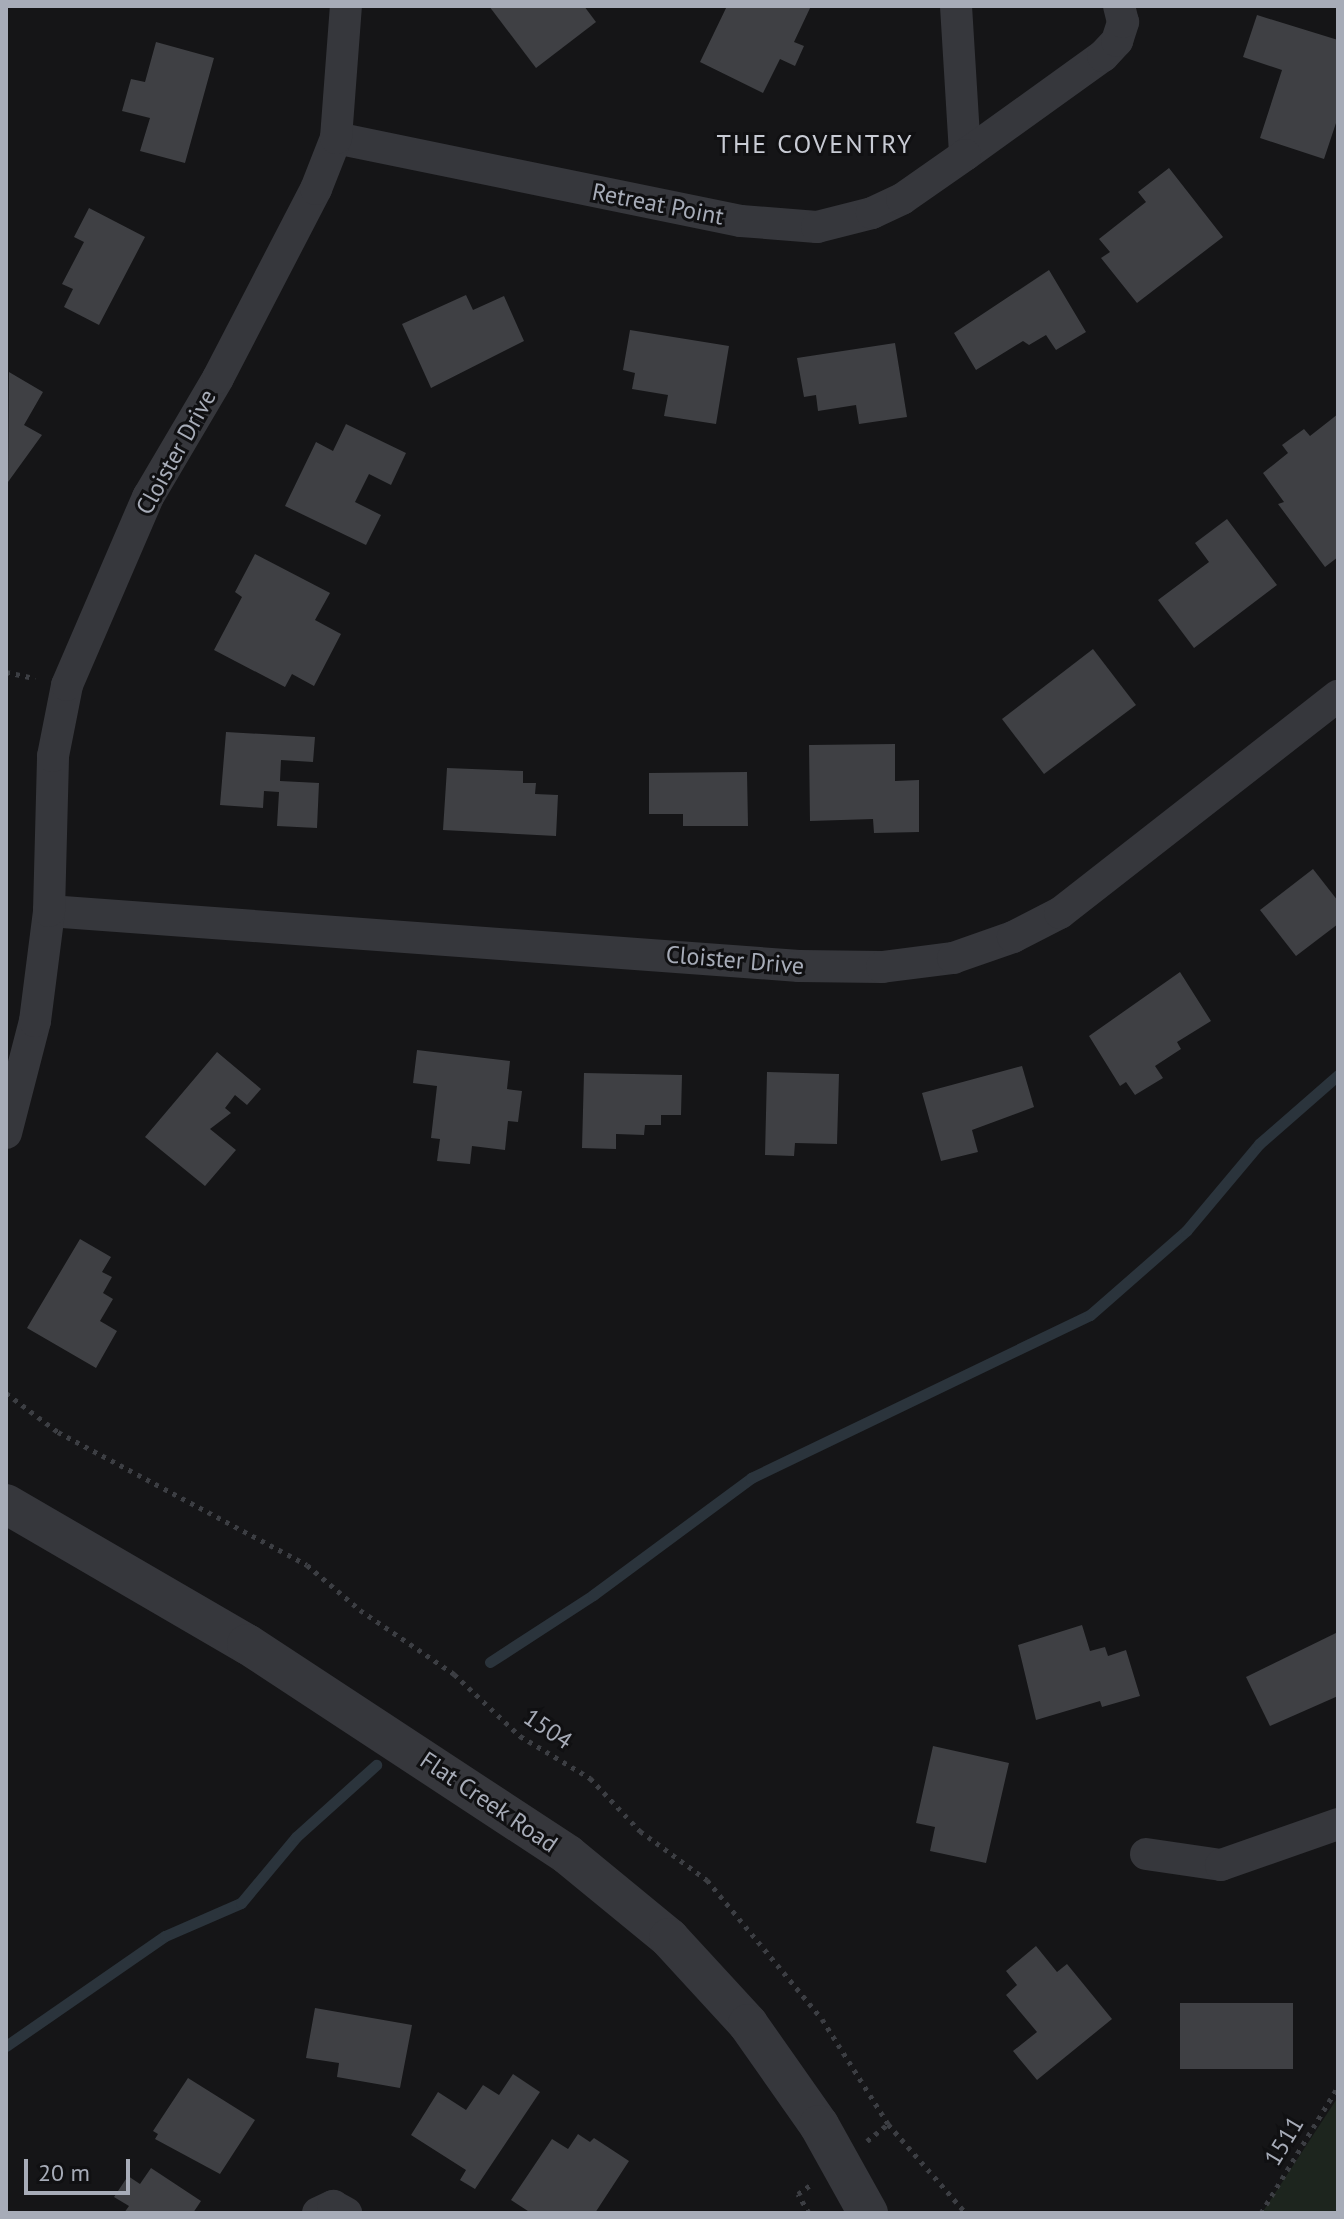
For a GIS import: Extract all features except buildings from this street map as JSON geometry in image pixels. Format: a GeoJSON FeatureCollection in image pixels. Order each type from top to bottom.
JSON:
{"type":"FeatureCollection","features":[{"type":"Feature","properties":{"kind":"street","name":"Cloister Drive"},"geometry":{"type":"LineString","coordinates":[[6,1133],[35,1021],[49,911],[53,756],[67,685],[148,497],[285,253],[336,138],[346,6]]}},
{"type":"Feature","properties":{"kind":"street"},"geometry":{"type":"LineString","coordinates":[[956,6],[965,155]]}},
{"type":"Feature","properties":{"kind":"street","name":"Retreat Point"},"geometry":{"type":"LineString","coordinates":[[336,138],[741,221],[803,227],[872,213],[965,155],[1103,56],[1117,41],[1123,22],[1119,6]]}},
{"type":"Feature","properties":{"kind":"street","name":"Cloister Drive"},"geometry":{"type":"LineString","coordinates":[[49,911],[799,966],[882,967],[953,958],[1013,937],[1060,913],[1338,696]]}},
{"type":"Feature","properties":{"kind":"street","name":"Flat Creek Road"},"geometry":{"type":"LineString","coordinates":[[6,1504],[247,1644],[495,1802],[669,1938],[748,2024],[819,2125],[868,2213]]}},
{"type":"Feature","properties":{"kind":"street"},"geometry":{"type":"LineString","coordinates":[[1146,1854],[1221,1865],[1338,1824]]}},
{"type":"Feature","properties":{"kind":"street"},"geometry":{"type":"LineString","coordinates":[[318,2213],[333,2206],[346,2213]]}},
{"type":"Feature","properties":{"kind":"path","name":"1504"},"geometry":{"type":"LineString","coordinates":[[6,1393],[58,1432],[307,1565],[360,1610],[454,1674],[520,1736],[590,1778],[640,1831],[707,1880],[822,2019],[888,2124],[966,2213]]}},
{"type":"Feature","properties":{"kind":"path","name":"1511"},"geometry":{"type":"LineString","coordinates":[[1261,2213],[1338,2087]]}},
{"type":"Feature","properties":{"kind":"shaded area"},"geometry":{"type":"Polygon","coordinates":[[[1338,2097],[1338,2213],[1262,2213],[1338,2097]]]}},
{"type":"Feature","properties":{"kind":"waterway"},"geometry":{"type":"LineString","coordinates":[[490,1662],[593,1595],[751,1478],[1090,1315],[1186,1231],[1259,1144],[1338,1075]]}},
{"type":"Feature","properties":{"kind":"waterway"},"geometry":{"type":"LineString","coordinates":[[6,2046],[165,1936],[241,1903],[296,1837],[376,1765]]}},
{"type":"Feature","properties":{"kind":"district","name":"THE COVENTRY"},"geometry":{"type":"Point","coordinates":[815,144]}}]}
